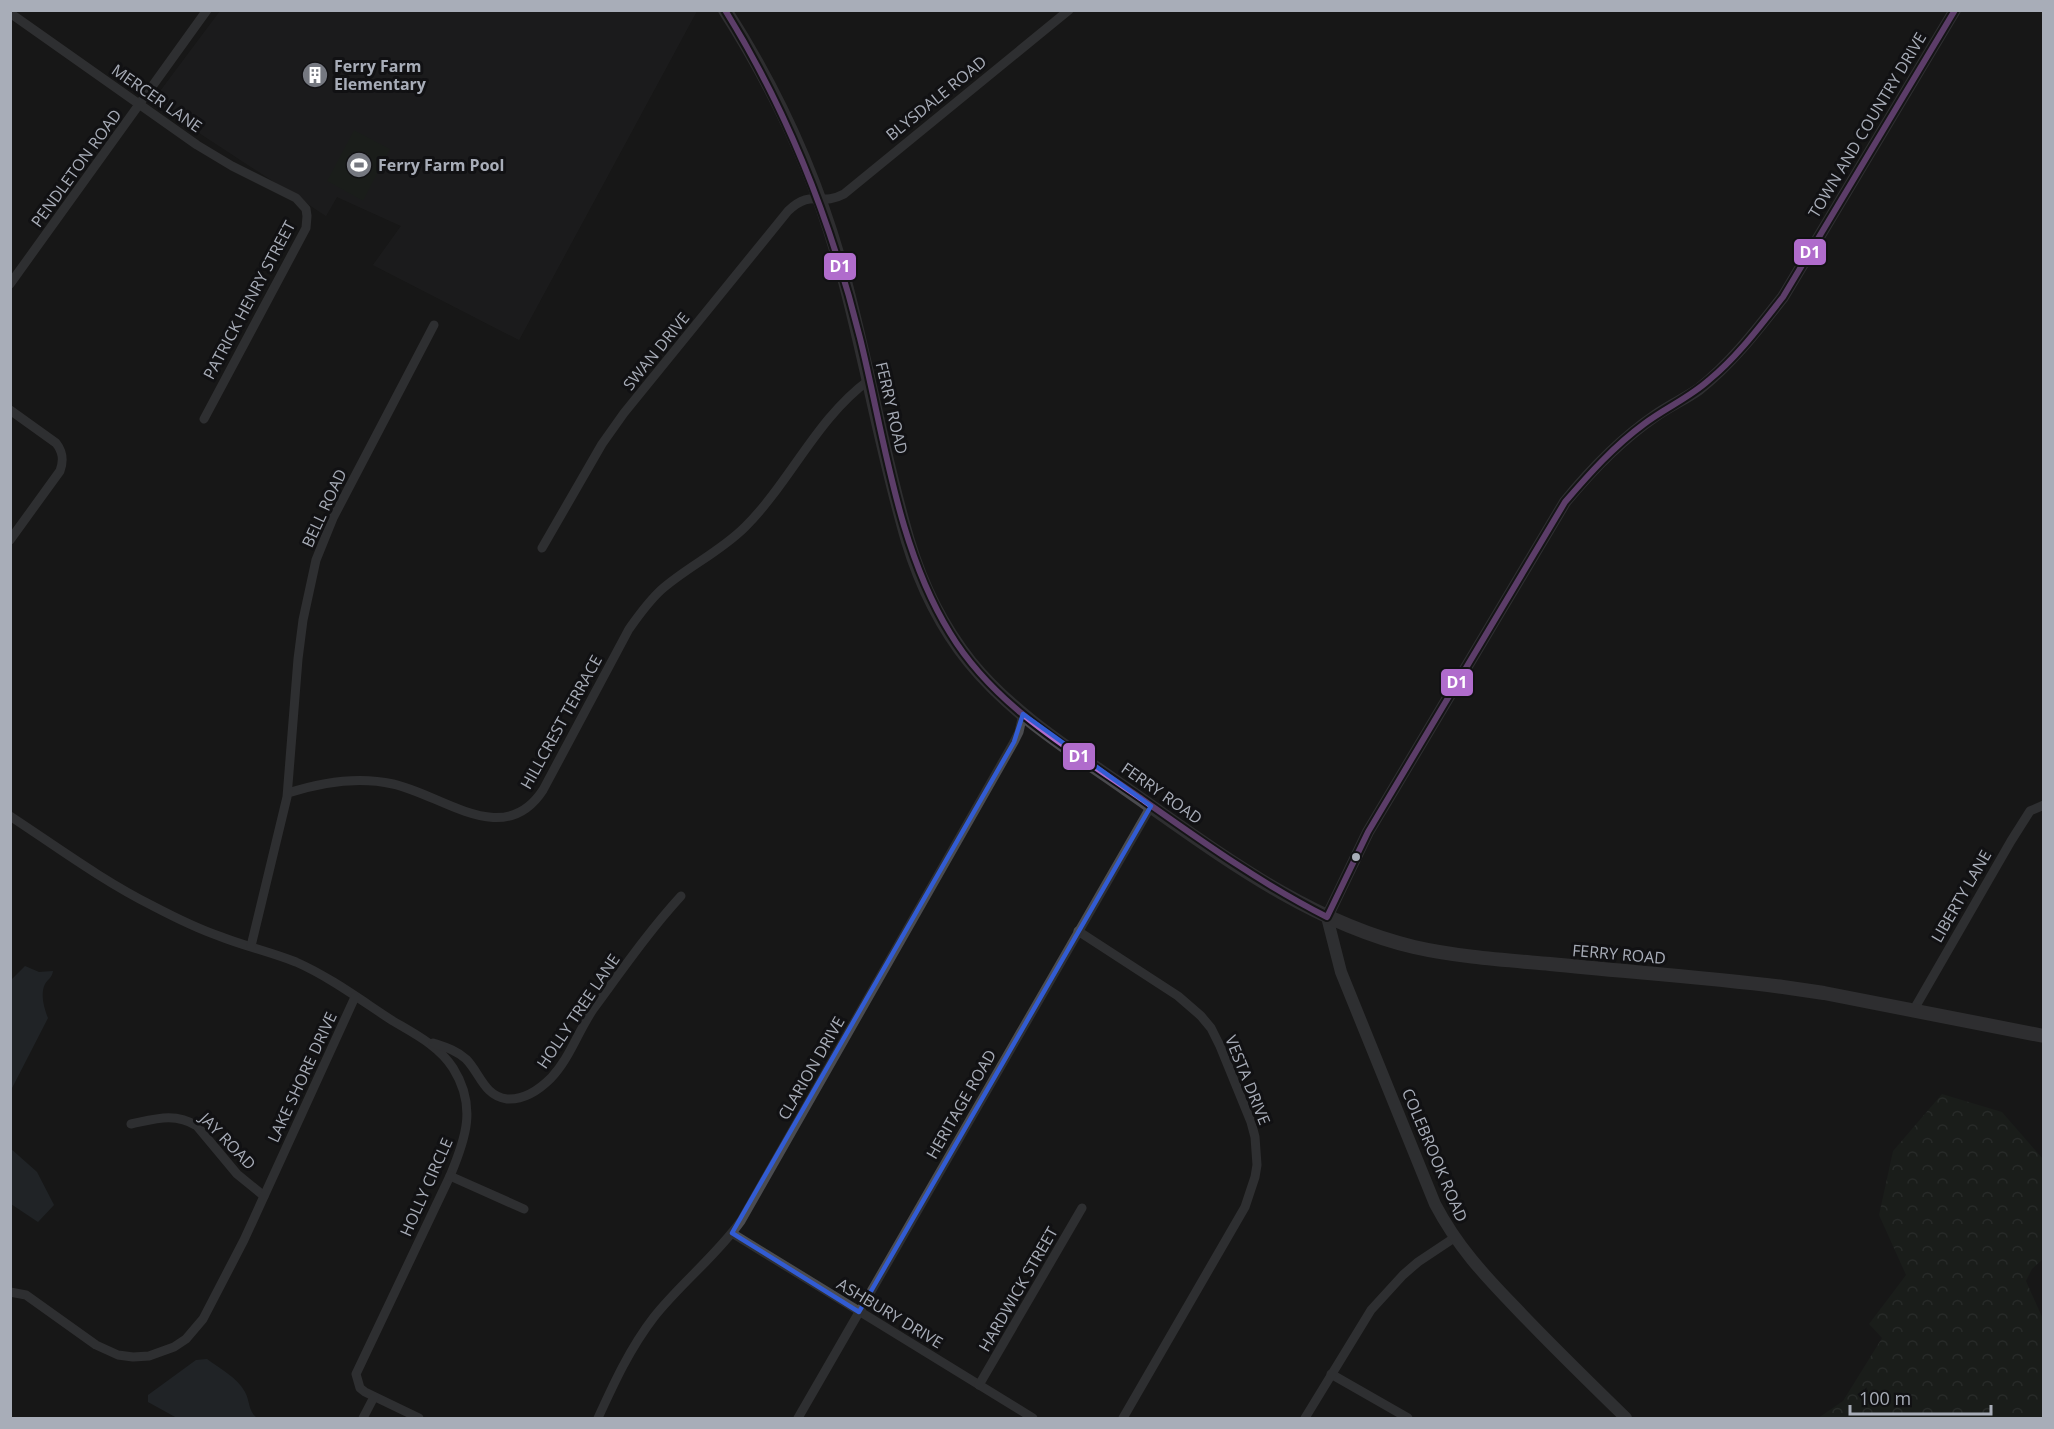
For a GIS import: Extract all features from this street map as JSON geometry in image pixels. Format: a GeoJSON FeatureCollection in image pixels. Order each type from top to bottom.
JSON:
{"type":"FeatureCollection","features":[{"type":"Feature","properties":{"kind":"main road","name":"FERRY ROAD"},"geometry":{"type":"LineString","coordinates":[[725,10],[769,86],[818,199],[842,271],[908,541],[923,581],[939,615],[969,661],[1001,695],[1023,714],[1151,806],[1271,887],[1327,917],[1387,940],[1446,953],[1728,980],[1824,993],[2043,1036]]}},
{"type":"Feature","properties":{"kind":"street","name":"PENDLETON ROAD"},"geometry":{"type":"LineString","coordinates":[[10,284],[207,10]]}},
{"type":"Feature","properties":{"kind":"street","name":"BLYSDALE ROAD"},"geometry":{"type":"LineString","coordinates":[[818,199],[837,198],[844,194],[1069,10]]}},
{"type":"Feature","properties":{"kind":"street","name":"TOWN AND COUNTRY DRIVE"},"geometry":{"type":"LineString","coordinates":[[1327,917],[1368,832],[1565,502],[1591,470],[1624,439],[1698,390],[1727,364],[1758,329],[1783,297],[1955,10]]}},
{"type":"Feature","properties":{"kind":"street","name":"MERCER LANE"},"geometry":{"type":"LineString","coordinates":[[10,13],[196,145],[232,166],[293,196]]}},
{"type":"Feature","properties":{"kind":"street","name":"PATRICK HENRY STREET"},"geometry":{"type":"LineString","coordinates":[[204,419],[306,228],[308,216],[306,209],[302,202],[293,196]]}},
{"type":"Feature","properties":{"kind":"street","name":"SWAN DRIVE"},"geometry":{"type":"LineString","coordinates":[[542,548],[602,444],[624,413],[789,211],[804,199],[818,199]]}},
{"type":"Feature","properties":{"kind":"street","name":"BELL ROAD"},"geometry":{"type":"LineString","coordinates":[[288,793],[300,637],[310,580],[316,560],[333,518],[434,325]]}},
{"type":"Feature","properties":{"kind":"street","name":"HILLCREST TERRACE"},"geometry":{"type":"LineString","coordinates":[[288,793],[325,783],[366,780],[406,787],[484,818],[504,818],[531,805],[543,790],[623,640],[642,610],[663,588],[714,553],[746,526],[774,492],[830,415],[844,399],[869,380]]}},
{"type":"Feature","properties":{"kind":"street"},"geometry":{"type":"LineString","coordinates":[[10,410],[56,443],[63,457],[60,471],[10,540]]}},
{"type":"Feature","properties":{"kind":"street","name":"CLARION DRIVE"},"geometry":{"type":"LineString","coordinates":[[598,1419],[639,1338],[673,1296],[732,1233],[921,909],[1014,742],[1023,714]]}},
{"type":"Feature","properties":{"kind":"street"},"geometry":{"type":"LineString","coordinates":[[251,946],[288,793]]}},
{"type":"Feature","properties":{"kind":"street","name":"LIBERTY LANE"},"geometry":{"type":"LineString","coordinates":[[1913,1011],[2030,811],[2043,804]]}},
{"type":"Feature","properties":{"kind":"street","name":"HERITAGE ROAD"},"geometry":{"type":"LineString","coordinates":[[798,1419],[1151,806]]}},
{"type":"Feature","properties":{"kind":"street"},"geometry":{"type":"LineString","coordinates":[[10,816],[150,904],[219,936],[272,953],[316,972],[355,997]]}},
{"type":"Feature","properties":{"kind":"street","name":"HOLLY TREE LANE"},"geometry":{"type":"LineString","coordinates":[[425,1041],[460,1054],[472,1066],[486,1087],[500,1097],[516,1098],[537,1090],[560,1068],[594,1008],[656,924],[681,896]]}},
{"type":"Feature","properties":{"kind":"street","name":"COLEBROOK ROAD"},"geometry":{"type":"LineString","coordinates":[[1327,917],[1333,949],[1341,972],[1435,1204],[1454,1238],[1473,1263],[1626,1419]]}},
{"type":"Feature","properties":{"kind":"street","name":"VESTA DRIVE"},"geometry":{"type":"LineString","coordinates":[[1078,931],[1178,996],[1201,1016],[1220,1046],[1251,1122],[1257,1149],[1255,1177],[1245,1207],[1123,1419]]}},
{"type":"Feature","properties":{"kind":"street","name":"HOLLY CIRCLE"},"geometry":{"type":"LineString","coordinates":[[355,997],[425,1041],[444,1056],[459,1079],[467,1103],[467,1131],[450,1176],[358,1367],[356,1380],[360,1388],[374,1397]]}},
{"type":"Feature","properties":{"kind":"street","name":"LAKE SHORE DRIVE"},"geometry":{"type":"LineString","coordinates":[[10,1292],[26,1295],[105,1351],[134,1357],[162,1352],[186,1339],[203,1319],[244,1240],[355,997]]}},
{"type":"Feature","properties":{"kind":"street","name":"JAY ROAD"},"geometry":{"type":"LineString","coordinates":[[131,1124],[171,1117],[189,1121],[197,1126],[237,1174],[264,1196]]}},
{"type":"Feature","properties":{"kind":"street"},"geometry":{"type":"LineString","coordinates":[[450,1176],[524,1209]]}},
{"type":"Feature","properties":{"kind":"street","name":"HARDWICK STREET"},"geometry":{"type":"LineString","coordinates":[[980,1385],[1082,1208]]}},
{"type":"Feature","properties":{"kind":"street","name":"ASHBURY DRIVE"},"geometry":{"type":"LineString","coordinates":[[732,1233],[1033,1419]]}},
{"type":"Feature","properties":{"kind":"street"},"geometry":{"type":"LineString","coordinates":[[1305,1419],[1365,1318],[1386,1292],[1418,1262],[1454,1238]]}},
{"type":"Feature","properties":{"kind":"street"},"geometry":{"type":"LineString","coordinates":[[1331,1374],[1408,1419]]}},
{"type":"Feature","properties":{"kind":"street"},"geometry":{"type":"LineString","coordinates":[[363,1419],[374,1397],[419,1419]]}},
{"type":"Feature","properties":{"kind":"highlighted area"},"geometry":{"type":"Polygon","coordinates":[[[1023,714],[1151,806],[859,1312],[732,1233],[1014,742],[1023,714]]]}},
{"type":"Feature","properties":{"kind":"shaded area"},"geometry":{"type":"Polygon","coordinates":[[[220,11],[697,11],[519,340],[373,265],[401,226],[337,197],[326,216],[152,102],[220,11]]]}},
{"type":"Feature","properties":{"kind":"shaded area"},"geometry":{"type":"Polygon","coordinates":[[[25,966],[39,972],[53,971],[43,992],[48,1018],[11,1090],[11,980],[25,966]]]}},
{"type":"Feature","properties":{"kind":"shaded area"},"geometry":{"type":"Polygon","coordinates":[[[10,1148],[37,1172],[54,1205],[38,1222],[11,1204],[10,1148]]]}},
{"type":"Feature","properties":{"kind":"shaded area"},"geometry":{"type":"Polygon","coordinates":[[[207,1359],[242,1387],[252,1412],[257,1418],[177,1418],[148,1402],[148,1395],[196,1360],[207,1359]]]}},
{"type":"Feature","properties":{"kind":"green space","name":"Ferry Farm Pool"},"geometry":{"type":"Polygon","coordinates":[[[354,130],[390,149],[363,201],[327,181],[354,130]]]}},
{"type":"Feature","properties":{"kind":"green space"},"geometry":{"type":"Polygon","coordinates":[[[1942,1094],[2002,1112],[2043,1159],[2043,1259],[2032,1269],[2026,1281],[2043,1319],[2043,1418],[1818,1418],[1843,1401],[1882,1338],[1869,1324],[1906,1275],[1879,1215],[1893,1151],[1942,1094]]]}},
{"type":"Feature","properties":{"kind":"transit line","name":"D1"},"geometry":{"type":"LineString","coordinates":[[725,10],[769,88],[806,169],[821,210],[836,252],[860,338],[894,490],[905,527],[932,600],[950,633],[988,683],[1060,743],[1231,860],[1278,890],[1327,917],[1368,832],[1565,502],[1622,442],[1652,418],[1693,392],[1720,371],[1766,319],[1783,297],[1955,10]]}},
{"type":"Feature","properties":{"kind":"place","name":"Ferry Farm Elementary"},"geometry":{"type":"Point","coordinates":[315,75]}},
{"type":"Feature","properties":{"kind":"place","name":"Ferry Farm Pool"},"geometry":{"type":"Point","coordinates":[359,165]}}]}
